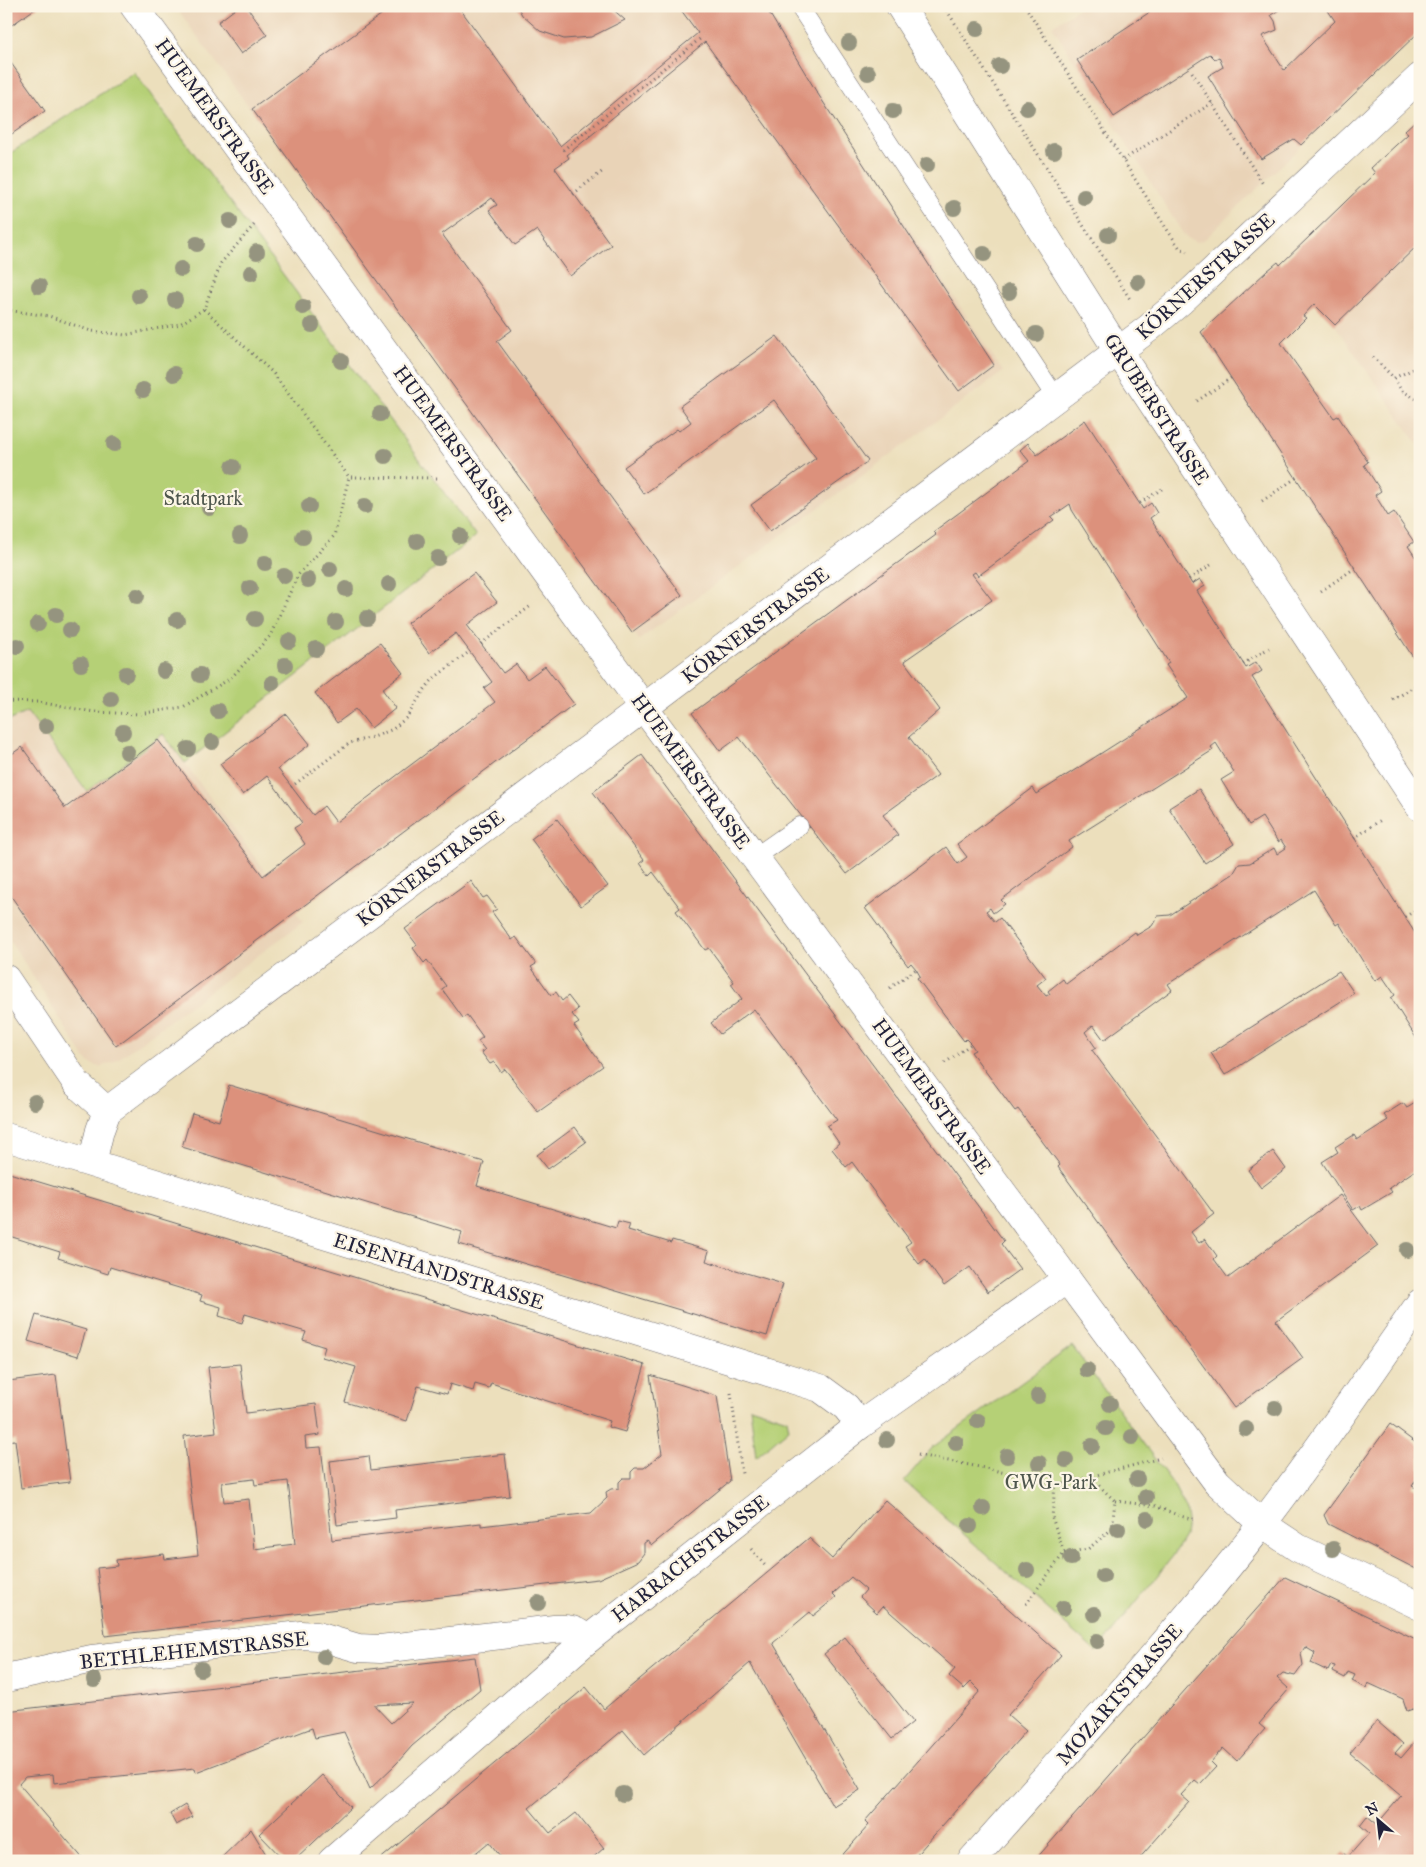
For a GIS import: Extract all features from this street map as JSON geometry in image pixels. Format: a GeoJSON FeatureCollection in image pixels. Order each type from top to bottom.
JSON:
{"type":"FeatureCollection","features":[{"type":"Feature","properties":{"kind":"street","name":"HUEMERSTRASSE"},"geometry":{"type":"LineString","coordinates":[[134,6],[644,708],[1217,1482],[1262,1524]]}},
{"type":"Feature","properties":{"kind":"street","name":"GRUBERSTRASSE"},"geometry":{"type":"LineString","coordinates":[[900,6],[1118,351],[1420,807]]}},
{"type":"Feature","properties":{"kind":"street","name":"KÖRNERSTRASSE"},"geometry":{"type":"LineString","coordinates":[[107,1111],[1056,398],[1182,301],[1420,76]]}},
{"type":"Feature","properties":{"kind":"street"},"geometry":{"type":"LineString","coordinates":[[6,978],[77,1084],[107,1111],[92,1163]]}},
{"type":"Feature","properties":{"kind":"street","name":"EISENHANDSTRASSE"},"geometry":{"type":"LineString","coordinates":[[6,1137],[820,1388],[846,1407],[860,1425]]}},
{"type":"Feature","properties":{"kind":"street","name":"HARRACHSTRASSE"},"geometry":{"type":"LineString","coordinates":[[332,1861],[587,1640],[860,1425],[1067,1278]]}},
{"type":"Feature","properties":{"kind":"street","name":"MOZARTSTRASSE"},"geometry":{"type":"LineString","coordinates":[[971,1861],[1172,1635],[1262,1524],[1420,1303]]}},
{"type":"Feature","properties":{"kind":"street"},"geometry":{"type":"LineString","coordinates":[[1262,1524],[1298,1548],[1420,1606]]}},
{"type":"Feature","properties":{"kind":"street","name":"BETHLEHEMSTRASSE"},"geometry":{"type":"LineString","coordinates":[[6,1678],[92,1659],[301,1635],[317,1636],[358,1648],[380,1649],[554,1628],[567,1628],[580,1632],[587,1640]]}},
{"type":"Feature","properties":{"kind":"lane"},"geometry":{"type":"LineString","coordinates":[[799,6],[1056,398]]}},
{"type":"Feature","properties":{"kind":"lane"},"geometry":{"type":"LineString","coordinates":[[755,857],[799,826]]}},
{"type":"Feature","properties":{"kind":"path"},"geometry":{"type":"LineString","coordinates":[[944,6],[1130,299]]}},
{"type":"Feature","properties":{"kind":"path"},"geometry":{"type":"LineString","coordinates":[[1025,6],[1179,247],[1186,252],[1195,252]]}},
{"type":"Feature","properties":{"kind":"path"},"geometry":{"type":"LineString","coordinates":[[563,150],[702,38]]}},
{"type":"Feature","properties":{"kind":"path"},"geometry":{"type":"LineString","coordinates":[[1192,72],[1266,188]]}},
{"type":"Feature","properties":{"kind":"path"},"geometry":{"type":"LineString","coordinates":[[1123,160],[1212,103]]}},
{"type":"Feature","properties":{"kind":"path"},"geometry":{"type":"LineString","coordinates":[[573,194],[603,171]]}},
{"type":"Feature","properties":{"kind":"path"},"geometry":{"type":"LineString","coordinates":[[6,310],[49,316],[91,330],[126,335],[180,324],[204,309],[221,264],[255,224]]}},
{"type":"Feature","properties":{"kind":"path"},"geometry":{"type":"LineString","coordinates":[[204,309],[273,373],[349,477]]}},
{"type":"Feature","properties":{"kind":"path"},"geometry":{"type":"LineString","coordinates":[[1373,357],[1394,378],[1401,390],[1420,401]]}},
{"type":"Feature","properties":{"kind":"path"},"geometry":{"type":"LineString","coordinates":[[1394,378],[1420,366]]}},
{"type":"Feature","properties":{"kind":"path"},"geometry":{"type":"LineString","coordinates":[[1197,401],[1231,378]]}},
{"type":"Feature","properties":{"kind":"path"},"geometry":{"type":"LineString","coordinates":[[349,477],[443,478]]}},
{"type":"Feature","properties":{"kind":"path"},"geometry":{"type":"LineString","coordinates":[[6,701],[38,702],[94,712],[139,714],[183,707],[231,678],[270,636],[298,575],[334,536],[349,477]]}},
{"type":"Feature","properties":{"kind":"path"},"geometry":{"type":"LineString","coordinates":[[1262,501],[1296,478]]}},
{"type":"Feature","properties":{"kind":"path"},"geometry":{"type":"LineString","coordinates":[[1140,503],[1165,487]]}},
{"type":"Feature","properties":{"kind":"path"},"geometry":{"type":"LineString","coordinates":[[1189,579],[1214,563]]}},
{"type":"Feature","properties":{"kind":"path"},"geometry":{"type":"LineString","coordinates":[[1321,591],[1355,568]]}},
{"type":"Feature","properties":{"kind":"path"},"geometry":{"type":"LineString","coordinates":[[481,644],[534,603]]}},
{"type":"Feature","properties":{"kind":"path"},"geometry":{"type":"LineString","coordinates":[[1243,664],[1269,648]]}},
{"type":"Feature","properties":{"kind":"path"},"geometry":{"type":"LineString","coordinates":[[291,787],[350,743],[393,729],[407,717],[434,678],[469,652]]}},
{"type":"Feature","properties":{"kind":"path"},"geometry":{"type":"LineString","coordinates":[[1393,700],[1420,683]]}},
{"type":"Feature","properties":{"kind":"path"},"geometry":{"type":"LineString","coordinates":[[1354,838],[1381,820]]}},
{"type":"Feature","properties":{"kind":"path"},"geometry":{"type":"LineString","coordinates":[[1405,918],[1420,908]]}},
{"type":"Feature","properties":{"kind":"path"},"geometry":{"type":"LineString","coordinates":[[890,988],[916,969]]}},
{"type":"Feature","properties":{"kind":"path"},"geometry":{"type":"LineString","coordinates":[[944,1064],[970,1044]]}},
{"type":"Feature","properties":{"kind":"path"},"geometry":{"type":"LineString","coordinates":[[730,1388],[742,1474]]}},
{"type":"Feature","properties":{"kind":"path"},"geometry":{"type":"LineString","coordinates":[[918,1455],[990,1469],[1055,1486],[1164,1458]]}},
{"type":"Feature","properties":{"kind":"path"},"geometry":{"type":"LineString","coordinates":[[1089,1476],[1115,1502],[1155,1506],[1180,1516],[1198,1520]]}},
{"type":"Feature","properties":{"kind":"path"},"geometry":{"type":"LineString","coordinates":[[1055,1486],[1052,1517],[1064,1554]]}},
{"type":"Feature","properties":{"kind":"path"},"geometry":{"type":"LineString","coordinates":[[1026,1604],[1064,1554],[1088,1549],[1112,1528],[1115,1502]]}},
{"type":"Feature","properties":{"kind":"shaded area"},"geometry":{"type":"Polygon","coordinates":[[[175,6],[765,6],[1003,372],[639,640],[175,6]]]}},
{"type":"Feature","properties":{"kind":"shaded area"},"geometry":{"type":"Polygon","coordinates":[[[1082,6],[1420,6],[1420,31],[1205,239],[1197,242],[1184,235],[1052,26],[1082,6]]]}},
{"type":"Feature","properties":{"kind":"shaded area"},"geometry":{"type":"Polygon","coordinates":[[[1420,243],[1420,447],[1335,325],[1420,243]]]}},
{"type":"Feature","properties":{"kind":"shaded area"},"geometry":{"type":"Polygon","coordinates":[[[27,711],[87,791],[163,734],[303,922],[114,1062],[100,1067],[91,1064],[84,1057],[6,934],[6,722],[27,711]]]}},
{"type":"Feature","properties":{"kind":"green space","name":"Stadtpark"},"geometry":{"type":"Polygon","coordinates":[[[134,72],[476,536],[185,763],[163,734],[87,791],[27,712],[6,722],[6,156],[134,72]]]}},
{"type":"Feature","properties":{"kind":"green space","name":"GWG-Park"},"geometry":{"type":"Polygon","coordinates":[[[1072,1346],[1173,1484],[1185,1507],[1187,1520],[1185,1536],[1173,1556],[1096,1652],[904,1481],[933,1447],[1072,1346]]]}},
{"type":"Feature","properties":{"kind":"green space"},"geometry":{"type":"Polygon","coordinates":[[[750,1407],[787,1419],[789,1429],[756,1457],[750,1407]]]}},
{"type":"Feature","properties":{"kind":"building"},"geometry":{"type":"Polygon","coordinates":[[[6,6],[39,6],[6,29],[6,6]]]}},
{"type":"Feature","properties":{"kind":"building"},"geometry":{"type":"Polygon","coordinates":[[[239,6],[246,6],[267,35],[241,54],[218,22],[239,6]]]}},
{"type":"Feature","properties":{"kind":"building"},"geometry":{"type":"Polygon","coordinates":[[[393,6],[458,6],[560,146],[698,33],[678,6],[765,6],[816,91],[994,365],[959,391],[705,42],[567,155],[569,158],[555,168],[611,245],[570,276],[537,230],[515,245],[489,210],[497,205],[492,198],[442,234],[512,330],[497,341],[682,595],[632,632],[252,109],[393,6]]]}},
{"type":"Feature","properties":{"kind":"building"},"geometry":{"type":"Polygon","coordinates":[[[517,6],[609,6],[625,20],[591,37],[564,39],[540,31],[522,15],[517,6]]]}},
{"type":"Feature","properties":{"kind":"building"},"geometry":{"type":"Polygon","coordinates":[[[1159,6],[1285,6],[1271,15],[1277,30],[1262,36],[1284,70],[1335,21],[1325,6],[1420,6],[1420,31],[1301,145],[1294,139],[1261,159],[1208,76],[1223,67],[1219,57],[1215,59],[1210,54],[1114,117],[1077,60],[1159,6]]]}},
{"type":"Feature","properties":{"kind":"building"},"geometry":{"type":"Polygon","coordinates":[[[6,56],[45,111],[6,138],[6,56]]]}},
{"type":"Feature","properties":{"kind":"building"},"geometry":{"type":"Polygon","coordinates":[[[1418,118],[1420,119],[1420,243],[1335,325],[1314,304],[1303,316],[1306,318],[1281,343],[1334,418],[1338,416],[1368,462],[1364,465],[1381,491],[1375,495],[1388,516],[1394,512],[1414,542],[1408,546],[1420,564],[1420,668],[1201,332],[1267,271],[1278,262],[1280,265],[1375,173],[1371,168],[1408,134],[1404,131],[1418,118]]]}},
{"type":"Feature","properties":{"kind":"building"},"geometry":{"type":"Polygon","coordinates":[[[777,336],[868,461],[770,531],[751,505],[816,458],[774,400],[644,494],[624,467],[677,429],[679,431],[691,422],[680,406],[777,336]]]}},
{"type":"Feature","properties":{"kind":"building"},"geometry":{"type":"Polygon","coordinates":[[[1085,420],[1143,509],[1151,503],[1157,513],[1150,518],[1192,584],[1200,579],[1205,586],[1197,591],[1246,668],[1256,662],[1262,671],[1252,677],[1420,941],[1420,1044],[1391,998],[1395,995],[1382,976],[1375,981],[1339,923],[1336,925],[1314,890],[1168,984],[1172,990],[1104,1040],[1093,1025],[1085,1032],[1096,1048],[1092,1050],[1214,1214],[1191,1232],[1199,1243],[1205,1239],[1217,1256],[1214,1259],[1228,1278],[1340,1195],[1378,1246],[1276,1321],[1303,1358],[1234,1408],[1058,1167],[1060,1165],[1018,1109],[1015,1111],[971,1052],[975,1050],[971,1044],[966,1039],[964,1041],[917,978],[920,976],[916,969],[911,963],[908,966],[865,908],[946,847],[958,864],[967,857],[957,844],[1033,788],[1037,794],[1188,698],[1166,665],[1169,663],[1070,504],[1051,517],[1054,520],[978,576],[975,572],[972,574],[992,600],[904,661],[940,710],[909,737],[938,775],[883,815],[898,835],[847,874],[739,737],[720,751],[692,713],[936,535],[933,532],[1029,461],[1020,450],[1028,443],[1037,455],[1085,420]],[[1216,743],[1211,747],[1213,750],[1069,841],[1072,847],[1001,900],[1005,904],[993,913],[990,908],[986,911],[995,922],[1000,918],[1046,978],[1037,985],[1046,996],[1050,994],[1048,991],[1063,979],[1066,984],[1135,932],[1137,935],[1152,926],[1158,916],[1170,915],[1233,874],[1239,864],[1250,863],[1274,848],[1277,854],[1286,848],[1281,840],[1278,842],[1262,817],[1249,825],[1221,780],[1234,772],[1216,743]]]}},
{"type":"Feature","properties":{"kind":"building"},"geometry":{"type":"Polygon","coordinates":[[[474,573],[497,602],[467,625],[503,673],[516,664],[527,679],[545,666],[574,704],[116,1046],[6,889],[6,758],[22,747],[65,808],[158,740],[263,876],[305,844],[294,828],[302,823],[267,776],[243,795],[220,764],[286,714],[310,744],[278,769],[313,815],[324,806],[336,822],[495,702],[484,688],[492,682],[456,633],[429,653],[407,623],[474,573]]]}},
{"type":"Feature","properties":{"kind":"building"},"geometry":{"type":"Polygon","coordinates":[[[380,643],[403,673],[382,689],[396,708],[371,728],[356,709],[337,723],[315,693],[380,643]]]}},
{"type":"Feature","properties":{"kind":"building"},"geometry":{"type":"Polygon","coordinates":[[[642,755],[1004,1241],[1001,1244],[1020,1269],[988,1292],[970,1267],[944,1286],[925,1259],[919,1264],[905,1246],[911,1242],[852,1162],[846,1167],[832,1149],[839,1143],[827,1126],[837,1120],[754,1009],[720,1034],[711,1023],[742,999],[731,984],[734,982],[709,948],[705,950],[676,911],[680,908],[653,872],[649,876],[640,863],[644,860],[593,792],[642,755]]]}},
{"type":"Feature","properties":{"kind":"building"},"geometry":{"type":"Polygon","coordinates":[[[1199,789],[1234,844],[1205,863],[1169,808],[1199,789]]]}},
{"type":"Feature","properties":{"kind":"building"},"geometry":{"type":"Polygon","coordinates":[[[557,819],[608,886],[581,906],[531,839],[557,819]]]}},
{"type":"Feature","properties":{"kind":"building"},"geometry":{"type":"Polygon","coordinates":[[[471,881],[483,898],[487,896],[497,909],[492,912],[512,940],[516,937],[536,964],[531,967],[551,995],[556,992],[562,1001],[568,996],[578,1009],[572,1014],[579,1023],[574,1026],[603,1066],[538,1112],[505,1069],[501,1072],[494,1062],[490,1064],[481,1052],[485,1050],[478,1041],[483,1037],[467,1015],[463,1018],[442,989],[446,986],[427,960],[424,963],[413,948],[417,945],[405,929],[471,881]]]}},
{"type":"Feature","properties":{"kind":"building"},"geometry":{"type":"Polygon","coordinates":[[[1339,971],[1354,993],[1225,1075],[1211,1053],[1339,971]]]}},
{"type":"Feature","properties":{"kind":"building"},"geometry":{"type":"Polygon","coordinates":[[[229,1085],[484,1162],[477,1186],[616,1228],[618,1221],[630,1224],[628,1230],[671,1243],[672,1240],[709,1251],[706,1261],[783,1284],[767,1336],[459,1244],[462,1232],[182,1147],[192,1113],[219,1121],[229,1085]]]}},
{"type":"Feature","properties":{"kind":"building"},"geometry":{"type":"Polygon","coordinates":[[[1420,1100],[1420,1173],[1417,1169],[1389,1188],[1392,1192],[1362,1210],[1360,1206],[1353,1210],[1322,1162],[1338,1152],[1335,1147],[1354,1135],[1357,1140],[1388,1120],[1384,1115],[1403,1103],[1407,1108],[1420,1100]]]}},
{"type":"Feature","properties":{"kind":"building"},"geometry":{"type":"Polygon","coordinates":[[[575,1127],[586,1142],[548,1169],[537,1155],[575,1127]]]}},
{"type":"Feature","properties":{"kind":"building"},"geometry":{"type":"Polygon","coordinates":[[[1273,1151],[1286,1169],[1261,1188],[1248,1170],[1273,1151]]]}},
{"type":"Feature","properties":{"kind":"building"},"geometry":{"type":"Polygon","coordinates":[[[6,1172],[645,1365],[625,1432],[608,1427],[610,1421],[491,1383],[489,1388],[475,1384],[473,1391],[450,1384],[447,1394],[418,1386],[407,1421],[345,1402],[356,1367],[322,1357],[325,1347],[303,1340],[306,1332],[245,1314],[242,1323],[219,1316],[221,1307],[200,1301],[202,1295],[110,1267],[108,1274],[58,1258],[60,1252],[6,1235],[6,1172]]]}},
{"type":"Feature","properties":{"kind":"building"},"geometry":{"type":"Polygon","coordinates":[[[36,1315],[86,1330],[78,1356],[28,1341],[36,1315]]]}},
{"type":"Feature","properties":{"kind":"building"},"geometry":{"type":"Polygon","coordinates":[[[240,1364],[246,1413],[316,1404],[320,1435],[305,1437],[306,1448],[321,1447],[332,1540],[481,1523],[481,1526],[591,1513],[607,1498],[606,1492],[619,1488],[619,1482],[623,1478],[631,1478],[631,1472],[635,1468],[644,1468],[662,1454],[650,1375],[717,1396],[730,1481],[652,1545],[647,1541],[644,1543],[644,1553],[638,1561],[598,1579],[105,1636],[97,1568],[117,1566],[116,1560],[164,1554],[165,1559],[198,1555],[184,1436],[216,1432],[208,1367],[240,1364]],[[254,1479],[222,1483],[224,1502],[249,1499],[254,1549],[295,1544],[288,1481],[255,1485],[254,1479]]]}},
{"type":"Feature","properties":{"kind":"building"},"geometry":{"type":"Polygon","coordinates":[[[56,1375],[70,1482],[21,1488],[15,1440],[6,1441],[6,1414],[12,1413],[8,1381],[56,1375]]]}},
{"type":"Feature","properties":{"kind":"building"},"geometry":{"type":"Polygon","coordinates":[[[1390,1424],[1420,1446],[1420,1475],[1412,1486],[1420,1490],[1420,1571],[1328,1524],[1324,1515],[1390,1424]]]}},
{"type":"Feature","properties":{"kind":"building"},"geometry":{"type":"Polygon","coordinates":[[[505,1454],[510,1496],[395,1510],[396,1518],[337,1525],[330,1461],[369,1456],[371,1470],[505,1454]]]}},
{"type":"Feature","properties":{"kind":"building"},"geometry":{"type":"Polygon","coordinates":[[[885,1500],[1061,1655],[1008,1715],[1026,1731],[911,1861],[837,1861],[869,1825],[865,1821],[980,1691],[971,1682],[964,1689],[949,1676],[955,1669],[883,1606],[877,1613],[860,1597],[866,1590],[851,1577],[833,1594],[836,1597],[813,1616],[810,1612],[773,1643],[860,1790],[833,1806],[750,1663],[644,1755],[623,1730],[529,1808],[550,1833],[576,1813],[604,1848],[589,1861],[504,1861],[489,1842],[466,1861],[378,1861],[586,1687],[604,1709],[809,1538],[832,1559],[885,1500]]]}},
{"type":"Feature","properties":{"kind":"building"},"geometry":{"type":"Polygon","coordinates":[[[1285,1577],[1420,1641],[1420,1712],[1413,1709],[1407,1711],[1403,1699],[1368,1683],[1366,1688],[1352,1681],[1355,1675],[1348,1672],[1345,1678],[1333,1672],[1335,1666],[1331,1665],[1328,1671],[1311,1663],[1315,1653],[1305,1647],[1301,1653],[1303,1665],[1295,1676],[1283,1673],[1277,1678],[1289,1689],[1259,1724],[1265,1729],[1237,1761],[1223,1748],[1211,1762],[1216,1767],[1200,1784],[1195,1780],[1181,1795],[1189,1802],[1137,1861],[1034,1861],[1285,1577]]]}},
{"type":"Feature","properties":{"kind":"building"},"geometry":{"type":"Polygon","coordinates":[[[845,1637],[913,1722],[892,1739],[824,1654],[845,1637]]]}},
{"type":"Feature","properties":{"kind":"building"},"geometry":{"type":"Polygon","coordinates":[[[475,1657],[480,1689],[412,1746],[370,1789],[344,1732],[315,1738],[312,1728],[196,1772],[195,1768],[54,1783],[53,1774],[25,1777],[19,1784],[85,1861],[6,1861],[6,1711],[475,1657]],[[413,1703],[374,1705],[391,1723],[413,1703]]]}},
{"type":"Feature","properties":{"kind":"building"},"geometry":{"type":"Polygon","coordinates":[[[1377,1721],[1403,1744],[1395,1753],[1401,1758],[1420,1736],[1420,1861],[1337,1861],[1343,1853],[1348,1857],[1369,1833],[1360,1825],[1367,1816],[1377,1824],[1401,1796],[1350,1753],[1377,1721]]]}},
{"type":"Feature","properties":{"kind":"building"},"geometry":{"type":"Polygon","coordinates":[[[322,1775],[351,1807],[294,1861],[285,1861],[259,1834],[322,1775]]]}},
{"type":"Feature","properties":{"kind":"building"},"geometry":{"type":"Polygon","coordinates":[[[185,1805],[192,1817],[176,1825],[170,1814],[185,1805]]]}},
{"type":"Feature","properties":{"kind":"building"},"geometry":{"type":"Polygon","coordinates":[[[251,1829],[270,1861],[218,1861],[251,1829]]]}}]}
